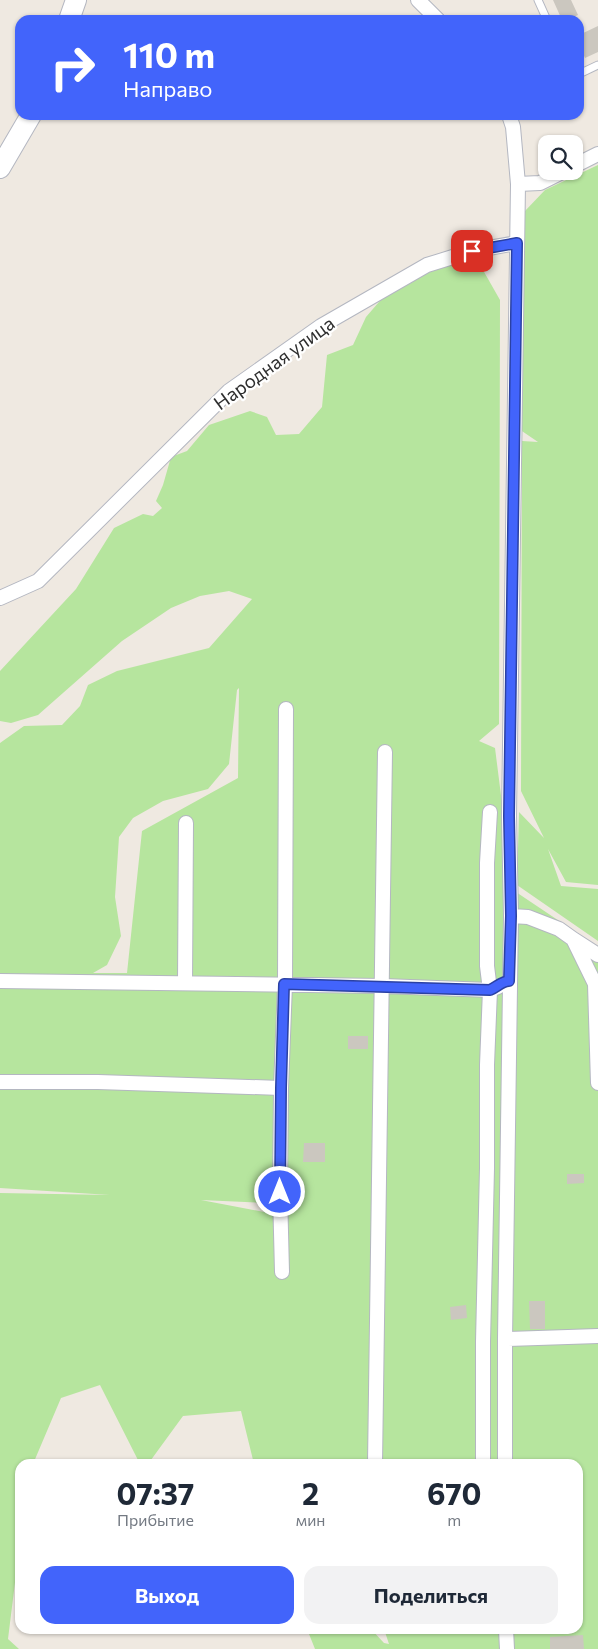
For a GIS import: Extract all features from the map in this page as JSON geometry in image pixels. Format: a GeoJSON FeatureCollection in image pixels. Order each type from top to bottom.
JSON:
{"type":"FeatureCollection","features":[{"type":"Feature","properties":{"kind":"main road"},"geometry":{"type":"LineString","coordinates":[[71,15],[76,0]]}},
{"type":"Feature","properties":{"kind":"main road"},"geometry":{"type":"LineString","coordinates":[[0,168],[28,120]]}},
{"type":"Feature","properties":{"kind":"street"},"geometry":{"type":"LineString","coordinates":[[418,0],[433,15]]}},
{"type":"Feature","properties":{"kind":"street"},"geometry":{"type":"LineString","coordinates":[[505,1459],[511,916],[509,816],[518,184],[513,127],[511,120]]}},
{"type":"Feature","properties":{"kind":"street"},"geometry":{"type":"LineString","coordinates":[[583,162],[598,154]]}},
{"type":"Feature","properties":{"kind":"street"},"geometry":{"type":"LineString","coordinates":[[518,184],[540,183],[546,180]]}},
{"type":"Feature","properties":{"kind":"street","name":"Народная улица"},"geometry":{"type":"LineString","coordinates":[[0,598],[38,581],[229,391],[321,326],[427,265],[472,251],[517,243]]}},
{"type":"Feature","properties":{"kind":"street"},"geometry":{"type":"LineString","coordinates":[[282,1272],[280,1192],[286,709]]}},
{"type":"Feature","properties":{"kind":"street"},"geometry":{"type":"LineString","coordinates":[[375,1459],[385,752]]}},
{"type":"Feature","properties":{"kind":"street"},"geometry":{"type":"LineString","coordinates":[[483,1459],[487,1065],[490,990],[486,966],[487,863],[490,812]]}},
{"type":"Feature","properties":{"kind":"street"},"geometry":{"type":"LineString","coordinates":[[185,983],[186,823]]}},
{"type":"Feature","properties":{"kind":"street"},"geometry":{"type":"LineString","coordinates":[[511,916],[528,917],[559,929],[598,955]]}},
{"type":"Feature","properties":{"kind":"street"},"geometry":{"type":"LineString","coordinates":[[574,939],[595,984],[598,1082]]}},
{"type":"Feature","properties":{"kind":"street"},"geometry":{"type":"LineString","coordinates":[[0,981],[284,984],[490,990],[498,987],[504,981],[509,981]]}},
{"type":"Feature","properties":{"kind":"street"},"geometry":{"type":"LineString","coordinates":[[0,1082],[98,1082],[281,1088]]}},
{"type":"Feature","properties":{"kind":"street"},"geometry":{"type":"LineString","coordinates":[[505,1338],[598,1336]]}},
{"type":"Feature","properties":{"kind":"street"},"geometry":{"type":"LineString","coordinates":[[506,1634],[507,1649]]}},
{"type":"Feature","properties":{"kind":"lane"},"geometry":{"type":"LineString","coordinates":[[538,0],[545,15]]}},
{"type":"Feature","properties":{"kind":"lane"},"geometry":{"type":"LineString","coordinates":[[584,72],[598,65]]}},
{"type":"Feature","properties":{"kind":"green space"},"geometry":{"type":"Polygon","coordinates":[[[598,165],[598,885],[566,882],[548,849],[561,886],[598,889],[598,941],[517,885],[519,812],[544,838],[521,791],[522,441],[538,442],[516,427],[525,211],[545,190],[566,180],[583,180],[583,172],[598,165]]]}},
{"type":"Feature","properties":{"kind":"green space"},"geometry":{"type":"Polygon","coordinates":[[[475,256],[500,300],[499,724],[479,741],[495,748],[513,890],[598,947],[598,1649],[315,1649],[309,1634],[376,1634],[384,1643],[389,1644],[386,1634],[583,1634],[583,1459],[253,1459],[241,1411],[183,1416],[152,1459],[137,1459],[100,1385],[61,1398],[35,1459],[15,1459],[15,1582],[8,1639],[19,1649],[0,1649],[0,1193],[110,1195],[0,1188],[0,743],[24,726],[62,725],[80,706],[88,685],[117,671],[209,648],[252,599],[229,591],[200,596],[171,608],[122,641],[38,715],[11,723],[0,721],[0,671],[76,589],[114,528],[143,514],[153,516],[162,508],[156,501],[171,457],[187,451],[209,425],[250,411],[267,417],[276,435],[299,434],[322,407],[327,355],[353,345],[366,317],[385,295],[411,283],[440,264],[475,256]],[[239,688],[237,690],[229,764],[208,789],[163,801],[133,818],[119,837],[115,897],[121,936],[107,965],[93,973],[127,973],[142,831],[238,778],[239,688]],[[201,1200],[265,1212],[264,1203],[201,1200]]]}},
{"type":"Feature","properties":{"kind":"building"},"geometry":{"type":"Polygon","coordinates":[[[553,0],[571,0],[578,15],[560,15],[553,0]]]}},
{"type":"Feature","properties":{"kind":"building"},"geometry":{"type":"Polygon","coordinates":[[[598,26],[598,52],[585,58],[584,56],[584,33],[598,26]]]}},
{"type":"Feature","properties":{"kind":"building"},"geometry":{"type":"Polygon","coordinates":[[[348,1036],[368,1036],[368,1049],[348,1049],[348,1036]]]}},
{"type":"Feature","properties":{"kind":"building"},"geometry":{"type":"Polygon","coordinates":[[[304,1143],[325,1143],[325,1162],[303,1162],[304,1143]]]}},
{"type":"Feature","properties":{"kind":"building"},"geometry":{"type":"Polygon","coordinates":[[[567,1174],[584,1174],[584,1183],[567,1184],[567,1174]]]}},
{"type":"Feature","properties":{"kind":"building"},"geometry":{"type":"Polygon","coordinates":[[[529,1301],[545,1301],[545,1329],[530,1329],[529,1301]]]}},
{"type":"Feature","properties":{"kind":"building"},"geometry":{"type":"Polygon","coordinates":[[[466,1305],[467,1318],[451,1320],[450,1307],[466,1305]]]}},
{"type":"Feature","properties":{"kind":"building"},"geometry":{"type":"Polygon","coordinates":[[[583,1635],[584,1649],[550,1649],[550,1637],[583,1635]]]}},
{"type":"Feature","properties":{"kind":"route"},"geometry":{"type":"LineString","coordinates":[[280,1192],[284,984],[490,990],[498,987],[504,981],[509,981],[511,916],[509,816],[517,243],[472,251]]}}]}
